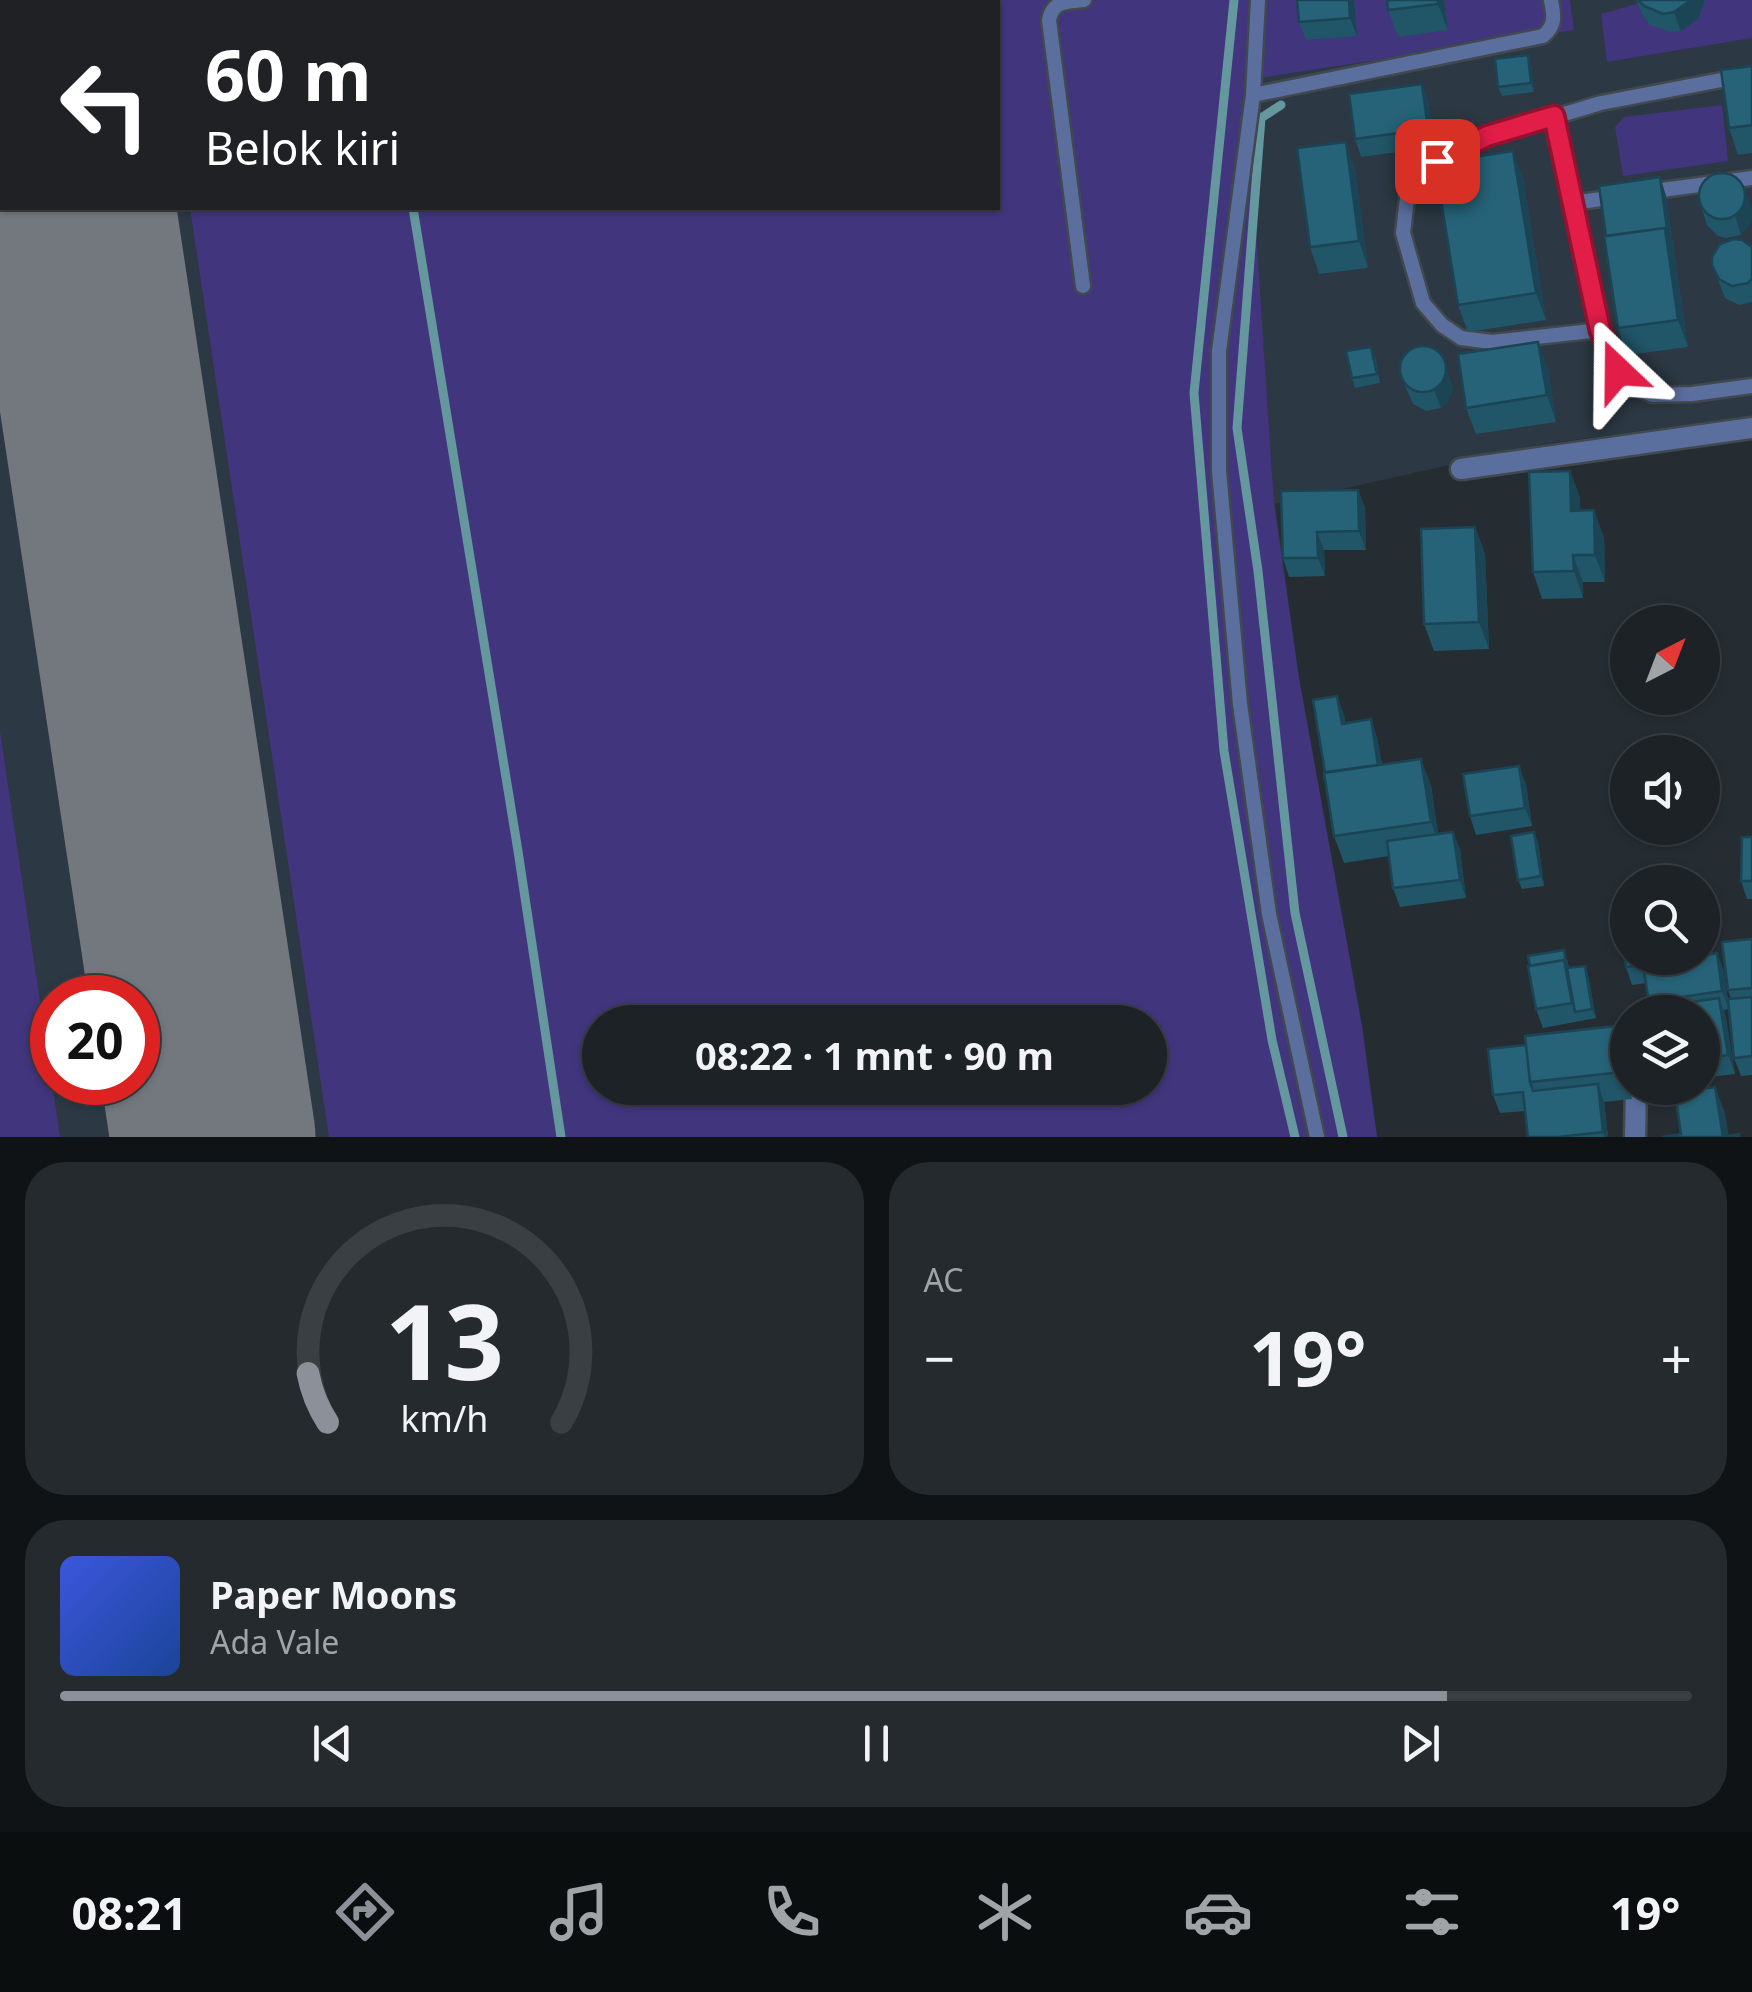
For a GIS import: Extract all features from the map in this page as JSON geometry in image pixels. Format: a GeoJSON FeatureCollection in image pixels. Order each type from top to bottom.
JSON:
{"type":"FeatureCollection","features":[{"type":"Feature","properties":{"kind":"street"},"geometry":{"type":"LineString","coordinates":[[1460,469],[1752,428]]}},
{"type":"Feature","properties":{"kind":"street"},"geometry":{"type":"LineString","coordinates":[[1635,1137],[1636,1105]]}},
{"type":"Feature","properties":{"kind":"lane"},"geometry":{"type":"LineString","coordinates":[[1083,286],[1049,20],[1057,4],[1084,0]]}},
{"type":"Feature","properties":{"kind":"lane"},"geometry":{"type":"LineString","coordinates":[[1258,0],[1253,95],[1220,351],[1219,471],[1240,704],[1269,914],[1317,1137]]}},
{"type":"Feature","properties":{"kind":"lane"},"geometry":{"type":"LineString","coordinates":[[1253,95],[1543,36],[1551,30],[1554,19],[1551,0]]}},
{"type":"Feature","properties":{"kind":"lane"},"geometry":{"type":"LineString","coordinates":[[1600,330],[1492,342],[1461,338],[1442,325],[1423,303],[1404,233],[1407,198],[1418,176],[1437,161],[1487,136],[1601,103],[1752,74]]}},
{"type":"Feature","properties":{"kind":"lane"},"geometry":{"type":"LineString","coordinates":[[1554,116],[1600,330],[1618,371],[1635,387],[1652,395],[1752,386]]}},
{"type":"Feature","properties":{"kind":"lane"},"geometry":{"type":"LineString","coordinates":[[1572,202],[1752,178]]}},
{"type":"Feature","properties":{"kind":"shaded area"},"geometry":{"type":"Polygon","coordinates":[[[1000,0],[1752,0],[1752,416],[1543,444],[1275,504],[1299,678],[1362,1026],[1377,1137],[0,1137],[0,210],[1000,210],[1000,0]]]}},
{"type":"Feature","properties":{"kind":"shaded area"},"geometry":{"type":"Polygon","coordinates":[[[1000,0],[1570,0],[1574,30],[1246,80],[1274,504],[1299,678],[1362,1026],[1377,1137],[329,1137],[190,210],[1000,210],[1000,0]]]}},
{"type":"Feature","properties":{"kind":"shaded area"},"geometry":{"type":"Polygon","coordinates":[[[1650,0],[1752,0],[1752,38],[1607,62],[1601,14],[1650,0]]]}},
{"type":"Feature","properties":{"kind":"shaded area"},"geometry":{"type":"Polygon","coordinates":[[[1722,105],[1728,161],[1623,176],[1615,127],[1624,117],[1722,105]]]}},
{"type":"Feature","properties":{"kind":"shaded area"},"geometry":{"type":"Polygon","coordinates":[[[0,731],[36,975],[30,975],[30,1105],[55,1105],[60,1137],[0,1137],[0,731]]]}},
{"type":"Feature","properties":{"kind":"building"},"geometry":{"type":"Polygon","coordinates":[[[1297,0],[1349,0],[1350,18],[1299,22],[1297,0]]]}},
{"type":"Feature","properties":{"kind":"building"},"geometry":{"type":"Polygon","coordinates":[[[1387,0],[1438,0],[1438,4],[1388,10],[1387,0]]]}},
{"type":"Feature","properties":{"kind":"building"},"geometry":{"type":"Polygon","coordinates":[[[1638,0],[1691,0],[1674,12],[1663,14],[1638,0]]]}},
{"type":"Feature","properties":{"kind":"building"},"geometry":{"type":"Polygon","coordinates":[[[1528,55],[1531,83],[1498,87],[1495,59],[1528,55]]]}},
{"type":"Feature","properties":{"kind":"building"},"geometry":{"type":"Polygon","coordinates":[[[1752,66],[1752,125],[1729,128],[1721,70],[1752,66]]]}},
{"type":"Feature","properties":{"kind":"building"},"geometry":{"type":"Polygon","coordinates":[[[1422,84],[1428,129],[1355,139],[1349,94],[1422,84]]]}},
{"type":"Feature","properties":{"kind":"building"},"geometry":{"type":"Polygon","coordinates":[[[1346,142],[1359,241],[1310,247],[1297,148],[1346,142]]]}},
{"type":"Feature","properties":{"kind":"building"},"geometry":{"type":"Polygon","coordinates":[[[1513,151],[1536,293],[1458,305],[1435,163],[1513,151]]]}},
{"type":"Feature","properties":{"kind":"building"},"geometry":{"type":"Polygon","coordinates":[[[1722,173],[1738,180],[1745,196],[1738,212],[1722,219],[1706,212],[1699,196],[1706,180],[1722,173]]]}},
{"type":"Feature","properties":{"kind":"building"},"geometry":{"type":"Polygon","coordinates":[[[1660,177],[1668,236],[1665,228],[1606,236],[1599,186],[1660,177]]]}},
{"type":"Feature","properties":{"kind":"building"},"geometry":{"type":"Polygon","coordinates":[[[1665,228],[1678,320],[1618,328],[1604,236],[1665,228]]]}},
{"type":"Feature","properties":{"kind":"building"},"geometry":{"type":"Polygon","coordinates":[[[1734,239],[1752,247],[1752,279],[1732,286],[1719,279],[1712,257],[1720,244],[1734,239]]]}},
{"type":"Feature","properties":{"kind":"building"},"geometry":{"type":"Polygon","coordinates":[[[1538,342],[1547,395],[1466,408],[1458,354],[1538,342]]]}},
{"type":"Feature","properties":{"kind":"building"},"geometry":{"type":"Polygon","coordinates":[[[1423,346],[1439,353],[1446,369],[1439,385],[1423,392],[1407,385],[1400,369],[1407,353],[1423,346]]]}},
{"type":"Feature","properties":{"kind":"building"},"geometry":{"type":"Polygon","coordinates":[[[1371,347],[1377,374],[1352,378],[1346,351],[1371,347]]]}},
{"type":"Feature","properties":{"kind":"building"},"geometry":{"type":"Polygon","coordinates":[[[1570,471],[1571,511],[1594,510],[1595,555],[1573,555],[1574,571],[1533,572],[1529,472],[1570,471]]]}},
{"type":"Feature","properties":{"kind":"building"},"geometry":{"type":"Polygon","coordinates":[[[1358,490],[1359,531],[1317,532],[1318,558],[1283,558],[1281,491],[1358,490]]]}},
{"type":"Feature","properties":{"kind":"building"},"geometry":{"type":"Polygon","coordinates":[[[1475,527],[1479,622],[1424,624],[1421,529],[1475,527]]]}},
{"type":"Feature","properties":{"kind":"building"},"geometry":{"type":"Polygon","coordinates":[[[1337,696],[1342,724],[1371,719],[1378,765],[1325,772],[1313,700],[1337,696]]]}},
{"type":"Feature","properties":{"kind":"building"},"geometry":{"type":"Polygon","coordinates":[[[1421,759],[1431,822],[1334,836],[1324,773],[1421,759]]]}},
{"type":"Feature","properties":{"kind":"building"},"geometry":{"type":"Polygon","coordinates":[[[1519,766],[1525,808],[1470,816],[1463,774],[1519,766]]]}},
{"type":"Feature","properties":{"kind":"building"},"geometry":{"type":"Polygon","coordinates":[[[1453,832],[1460,880],[1393,888],[1387,841],[1453,832]]]}},
{"type":"Feature","properties":{"kind":"building"},"geometry":{"type":"Polygon","coordinates":[[[1534,832],[1541,876],[1518,880],[1511,836],[1534,832]]]}},
{"type":"Feature","properties":{"kind":"building"},"geometry":{"type":"Polygon","coordinates":[[[1742,837],[1752,837],[1752,881],[1741,881],[1742,837]]]}},
{"type":"Feature","properties":{"kind":"building"},"geometry":{"type":"Polygon","coordinates":[[[1752,939],[1752,988],[1728,990],[1722,942],[1752,939]]]}},
{"type":"Feature","properties":{"kind":"building"},"geometry":{"type":"Polygon","coordinates":[[[1564,950],[1567,968],[1564,960],[1530,966],[1528,956],[1564,950]]]}},
{"type":"Feature","properties":{"kind":"building"},"geometry":{"type":"Polygon","coordinates":[[[1564,960],[1572,1003],[1536,1009],[1528,966],[1564,960]]]}},
{"type":"Feature","properties":{"kind":"building"},"geometry":{"type":"Polygon","coordinates":[[[1585,966],[1592,1009],[1575,1012],[1567,968],[1585,966]]]}},
{"type":"Feature","properties":{"kind":"building"},"geometry":{"type":"Polygon","coordinates":[[[1645,975],[1720,975],[1722,991],[1648,995],[1645,975]]]}},
{"type":"Feature","properties":{"kind":"building"},"geometry":{"type":"Polygon","coordinates":[[[1752,997],[1752,1056],[1734,1058],[1728,999],[1752,997]]]}},
{"type":"Feature","properties":{"kind":"building"},"geometry":{"type":"Polygon","coordinates":[[[1720,1004],[1728,1055],[1720,1056],[1720,1004]]]}},
{"type":"Feature","properties":{"kind":"building"},"geometry":{"type":"Polygon","coordinates":[[[1610,1027],[1610,1073],[1530,1082],[1525,1036],[1610,1027]]]}},
{"type":"Feature","properties":{"kind":"building"},"geometry":{"type":"Polygon","coordinates":[[[1526,1045],[1533,1091],[1598,1084],[1603,1132],[1528,1137],[1523,1092],[1493,1095],[1488,1049],[1526,1045]]]}},
{"type":"Feature","properties":{"kind":"building"},"geometry":{"type":"Polygon","coordinates":[[[1677,1105],[1718,1105],[1723,1137],[1662,1137],[1681,1134],[1677,1105]]]}},
{"type":"Feature","properties":{"kind":"waterway"},"geometry":{"type":"LineString","coordinates":[[1234,0],[1194,393],[1224,751],[1272,1040],[1295,1137]]}},
{"type":"Feature","properties":{"kind":"waterway"},"geometry":{"type":"LineString","coordinates":[[1281,105],[1261,118],[1237,428],[1258,571],[1295,913],[1343,1137]]}},
{"type":"Feature","properties":{"kind":"waterway"},"geometry":{"type":"LineString","coordinates":[[413,210],[561,1137]]}},
{"type":"Feature","properties":{"kind":"runway"},"geometry":{"type":"LineString","coordinates":[[73,210],[213,1137]]}},
{"type":"Feature","properties":{"kind":"route"},"geometry":{"type":"LineString","coordinates":[[1437,161],[1487,136],[1554,116],[1600,330],[1618,371]]}}]}
